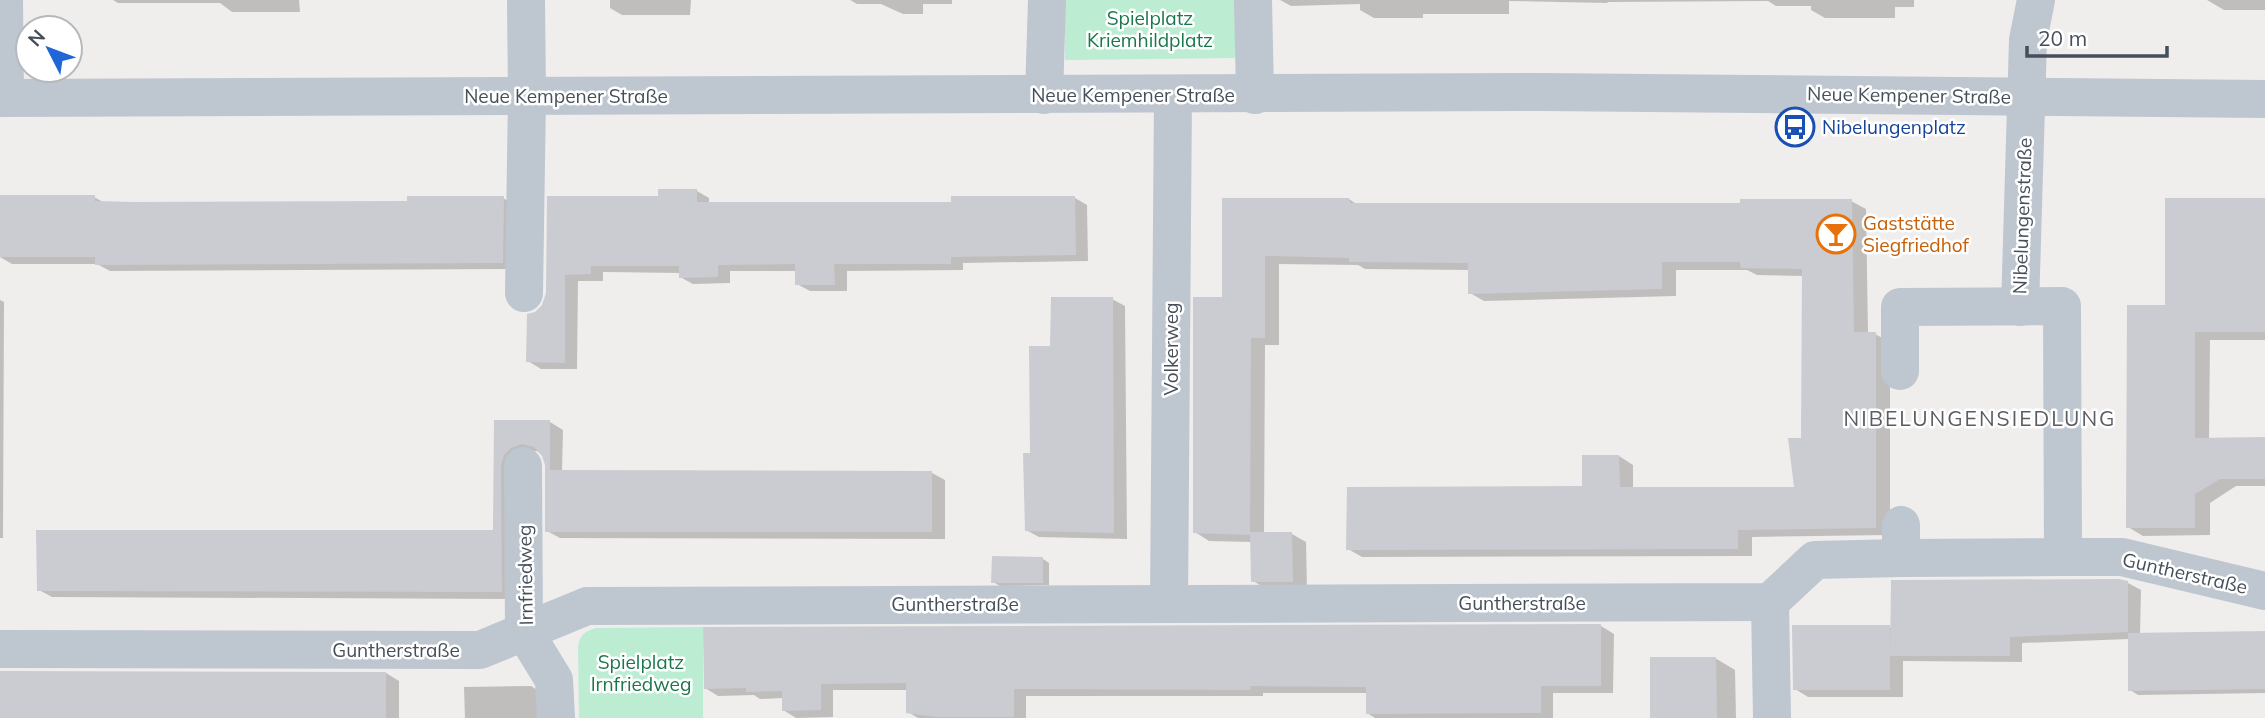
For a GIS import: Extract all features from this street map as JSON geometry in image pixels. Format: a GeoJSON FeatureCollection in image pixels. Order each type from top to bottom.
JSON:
{"type":"FeatureCollection","features":[{"type":"Feature","properties":{"kind":"street"},"geometry":{"type":"LineString","coordinates":[[3,98],[4,0]]}},
{"type":"Feature","properties":{"kind":"street"},"geometry":{"type":"LineString","coordinates":[[523,293],[526,0]]}},
{"type":"Feature","properties":{"kind":"street"},"geometry":{"type":"LineString","coordinates":[[1044,95],[1046,0]]}},
{"type":"Feature","properties":{"kind":"street"},"geometry":{"type":"LineString","coordinates":[[1253,0],[1255,95]]}},
{"type":"Feature","properties":{"kind":"street","name":"Nibelungenstraße"},"geometry":{"type":"LineString","coordinates":[[2020,307],[2028,40],[2036,0]]}},
{"type":"Feature","properties":{"kind":"street","name":"Neue Kempener Straße"},"geometry":{"type":"LineString","coordinates":[[3,98],[1541,92],[2265,99]]}},
{"type":"Feature","properties":{"kind":"street","name":"Volkerweg"},"geometry":{"type":"LineString","coordinates":[[1169,603],[1173,95]]}},
{"type":"Feature","properties":{"kind":"street"},"geometry":{"type":"LineString","coordinates":[[1772,718],[1770,603],[1815,560],[1901,542],[2063,557],[2062,306],[1900,307],[1900,371]]}},
{"type":"Feature","properties":{"kind":"street","name":"Irnfriedweg"},"geometry":{"type":"LineString","coordinates":[[523,466],[524,631],[554,680],[556,718]]}},
{"type":"Feature","properties":{"kind":"street","name":"Guntherstraße"},"geometry":{"type":"LineString","coordinates":[[2063,557],[2122,557],[2265,591]]}},
{"type":"Feature","properties":{"kind":"street","name":"Guntherstraße"},"geometry":{"type":"LineString","coordinates":[[0,649],[480,650],[587,606],[1770,603]]}},
{"type":"Feature","properties":{"kind":"green space","name":"Spielplatz Kriemhildplatz"},"geometry":{"type":"Polygon","coordinates":[[[1065,0],[1236,0],[1235,58],[1065,60],[1065,0]]]}},
{"type":"Feature","properties":{"kind":"green space","name":"Spielplatz Irnfriedweg"},"geometry":{"type":"Polygon","coordinates":[[[703,627],[703,718],[579,718],[578,647],[586,632],[596,628],[703,627]]]}},
{"type":"Feature","properties":{"kind":"building"},"geometry":{"type":"Polygon","coordinates":[[[658,189],[697,189],[697,202],[951,202],[951,196],[1075,196],[1076,255],[951,257],[951,264],[834,264],[835,285],[795,285],[795,264],[718,265],[718,277],[679,278],[679,266],[591,266],[591,274],[565,275],[565,363],[526,362],[527,314],[535,312],[542,305],[546,293],[547,196],[658,196],[658,189]]]}},
{"type":"Feature","properties":{"kind":"building"},"geometry":{"type":"Polygon","coordinates":[[[0,195],[95,195],[95,201],[134,202],[407,201],[407,196],[504,196],[503,263],[95,265],[95,257],[0,257],[0,195]]]}},
{"type":"Feature","properties":{"kind":"building"},"geometry":{"type":"Polygon","coordinates":[[[1222,198],[1349,198],[1350,203],[1740,203],[1740,199],[1852,199],[1854,332],[1876,332],[1876,528],[1738,530],[1738,549],[1346,550],[1347,487],[1582,486],[1582,455],[1619,455],[1620,487],[1794,487],[1788,438],[1801,438],[1802,269],[1741,268],[1740,262],[1662,262],[1662,289],[1468,294],[1468,263],[1349,262],[1349,258],[1265,256],[1265,338],[1251,338],[1250,532],[1292,532],[1293,582],[1251,582],[1250,535],[1193,533],[1193,297],[1222,297],[1222,198]]]}},
{"type":"Feature","properties":{"kind":"building"},"geometry":{"type":"Polygon","coordinates":[[[2165,198],[2265,198],[2265,332],[2195,332],[2195,438],[2265,437],[2265,479],[2220,479],[2195,494],[2195,528],[2126,528],[2127,305],[2165,305],[2165,198]]]}},
{"type":"Feature","properties":{"kind":"building"},"geometry":{"type":"Polygon","coordinates":[[[1051,297],[1113,297],[1114,533],[1025,531],[1023,453],[1030,453],[1029,346],[1050,346],[1051,297]]]}},
{"type":"Feature","properties":{"kind":"building"},"geometry":{"type":"Polygon","coordinates":[[[494,420],[550,420],[550,470],[932,471],[932,532],[545,532],[545,465],[542,456],[534,447],[522,444],[511,448],[504,455],[501,465],[502,592],[37,591],[36,530],[493,530],[494,420]]]}},
{"type":"Feature","properties":{"kind":"building"},"geometry":{"type":"Polygon","coordinates":[[[992,556],[1043,557],[1043,583],[991,583],[992,556]]]}},
{"type":"Feature","properties":{"kind":"building"},"geometry":{"type":"Polygon","coordinates":[[[1891,580],[2128,581],[2128,632],[2010,637],[2010,656],[1890,656],[1891,580]]]}},
{"type":"Feature","properties":{"kind":"building"},"geometry":{"type":"Polygon","coordinates":[[[1601,624],[1601,686],[1541,686],[1541,713],[1366,714],[1366,687],[1250,686],[1250,690],[1014,689],[1014,717],[936,717],[906,713],[906,683],[821,684],[821,710],[782,711],[782,691],[704,689],[703,627],[1601,624]]]}},
{"type":"Feature","properties":{"kind":"building"},"geometry":{"type":"Polygon","coordinates":[[[1792,625],[1890,625],[1890,690],[1793,690],[1792,625]]]}},
{"type":"Feature","properties":{"kind":"building"},"geometry":{"type":"Polygon","coordinates":[[[2265,631],[2265,689],[2128,691],[2128,633],[2265,631]]]}},
{"type":"Feature","properties":{"kind":"building"},"geometry":{"type":"Polygon","coordinates":[[[1650,657],[1716,657],[1717,718],[1650,718],[1650,657]]]}},
{"type":"Feature","properties":{"kind":"building"},"geometry":{"type":"Polygon","coordinates":[[[0,671],[386,672],[386,718],[0,718],[0,671]]]}},
{"type":"Feature","properties":{"kind":"place","name":"Nibelungenplatz"},"geometry":{"type":"Point","coordinates":[1795,127]}},
{"type":"Feature","properties":{"kind":"place","name":"Gaststätte Siegfriedhof"},"geometry":{"type":"Point","coordinates":[1836,234]}},
{"type":"Feature","properties":{"kind":"district","name":"NIBELUNGENSIEDLUNG"},"geometry":{"type":"Point","coordinates":[1980,419]}}]}
